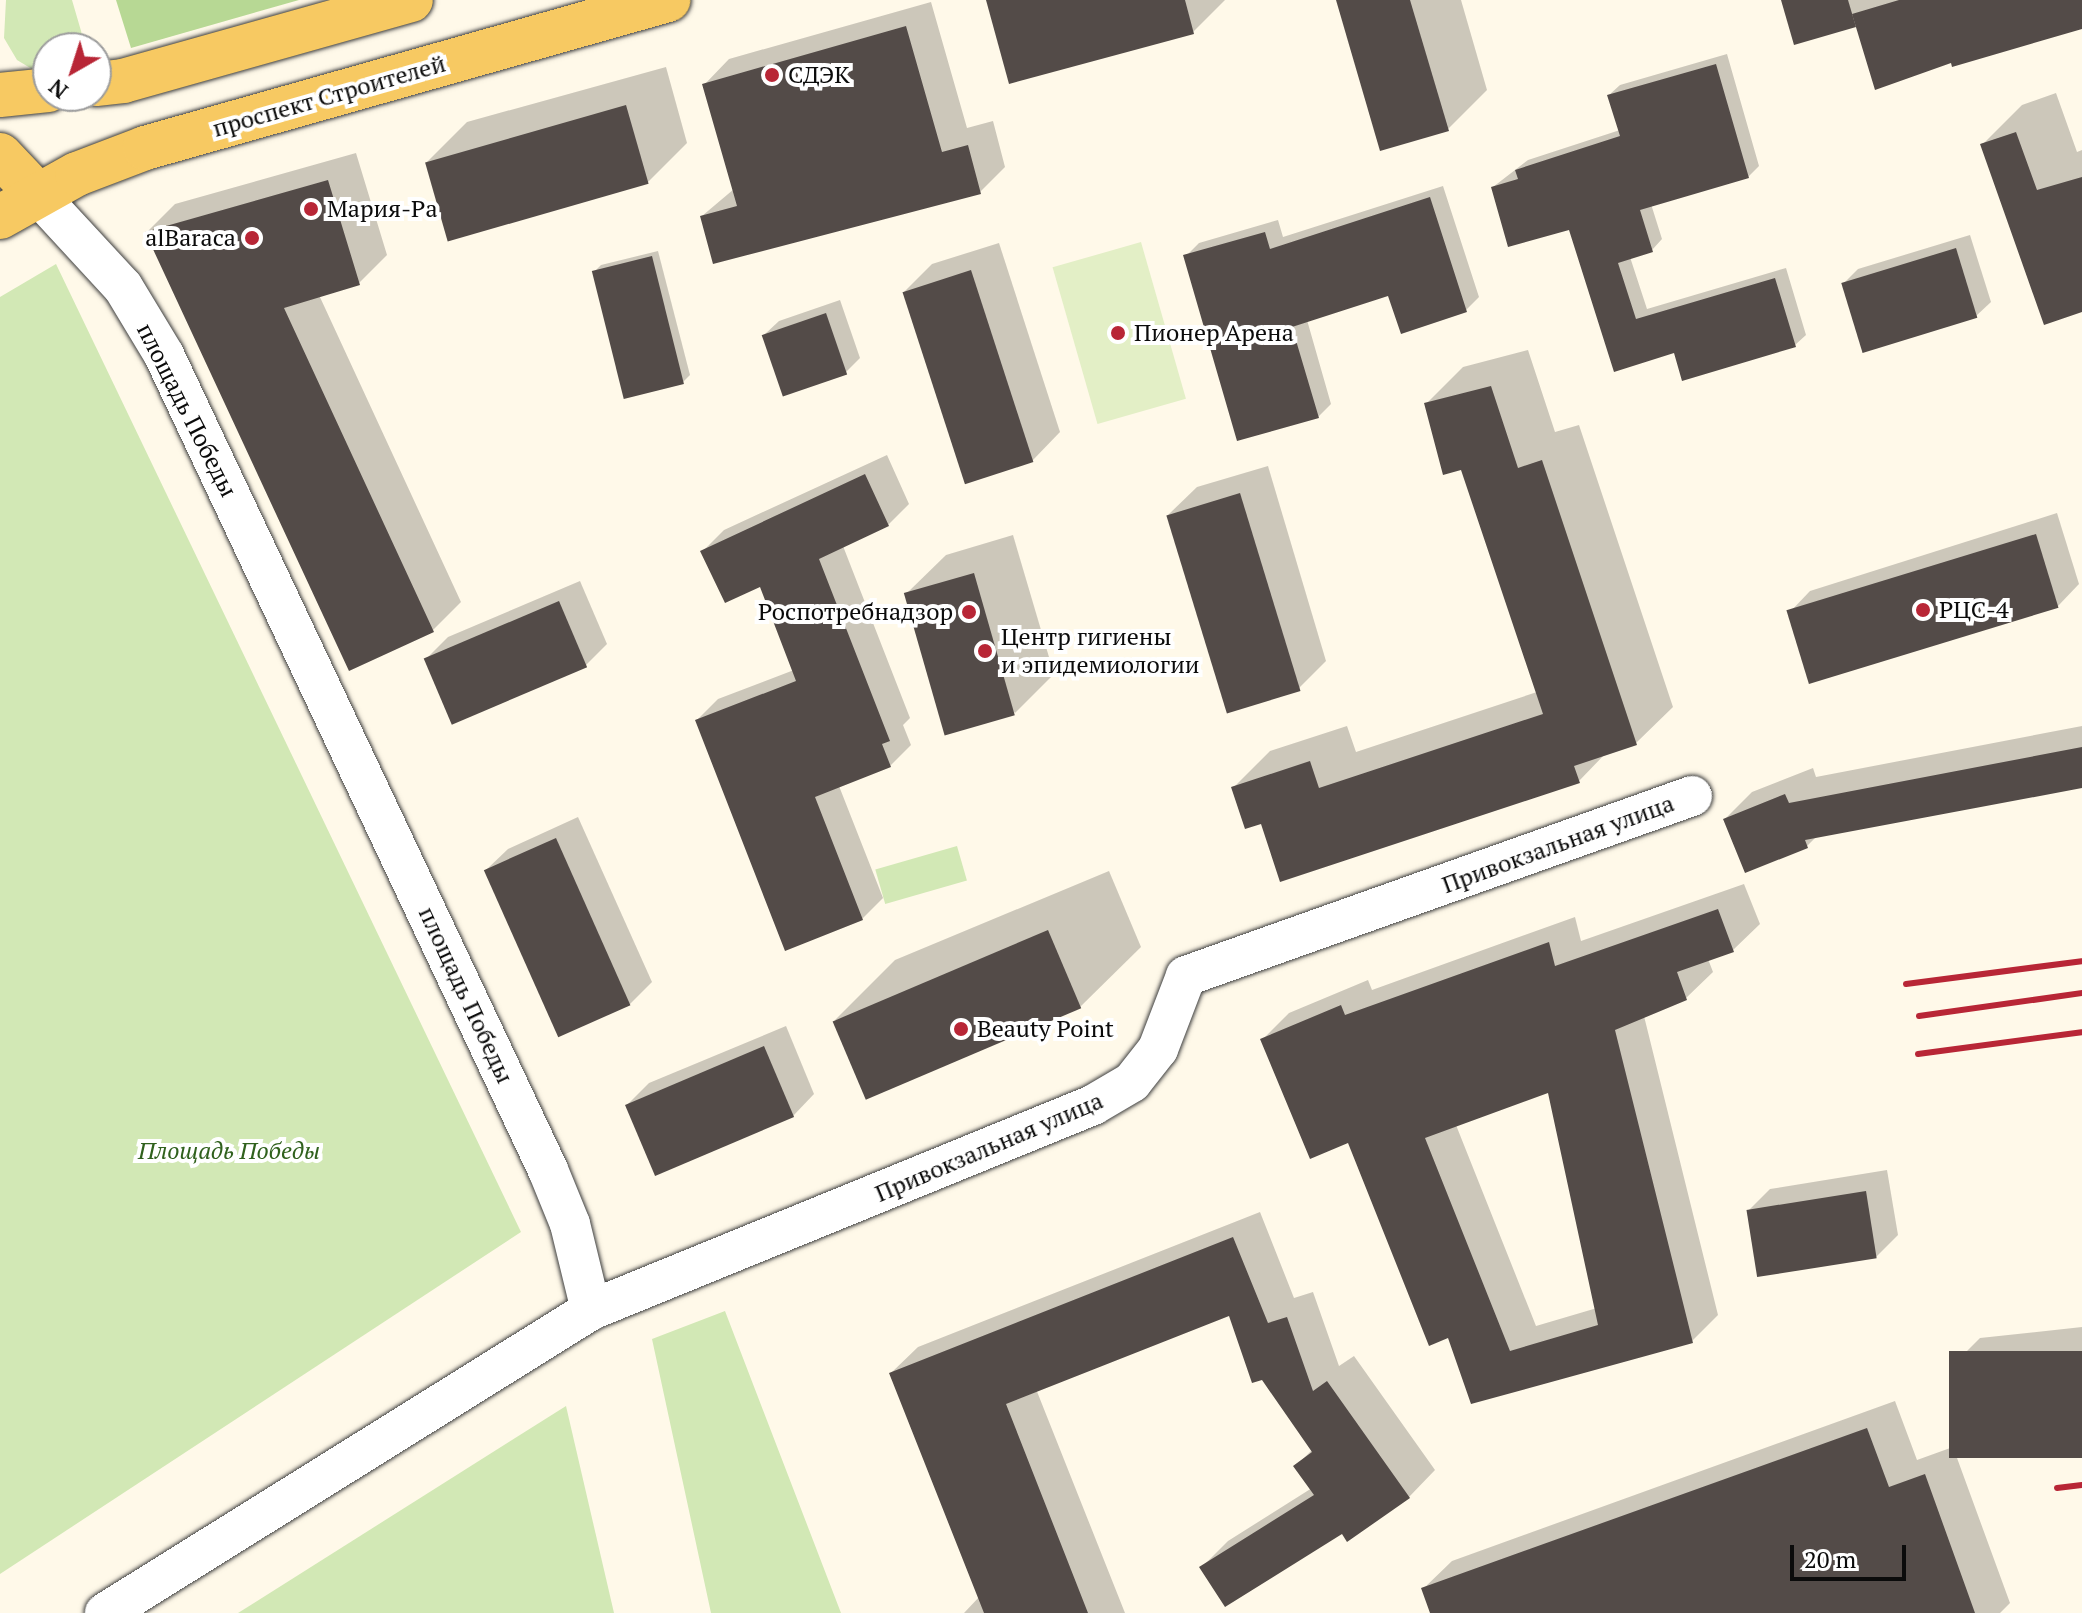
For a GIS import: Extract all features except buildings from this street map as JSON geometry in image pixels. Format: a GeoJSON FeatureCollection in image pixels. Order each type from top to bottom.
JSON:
{"type":"FeatureCollection","features":[{"type":"Feature","properties":{"kind":"main road"},"geometry":{"type":"LineString","coordinates":[[112,82],[411,0]]}},
{"type":"Feature","properties":{"kind":"main road","name":"проспект Строителей"},"geometry":{"type":"LineString","coordinates":[[0,217],[38,195],[145,148],[668,0]]}},
{"type":"Feature","properties":{"kind":"main road"},"geometry":{"type":"LineString","coordinates":[[0,95],[32,92]]}},
{"type":"Feature","properties":{"kind":"main road"},"geometry":{"type":"LineString","coordinates":[[0,155],[38,195]]}},
{"type":"Feature","properties":{"kind":"street","name":"площадь Победы"},"geometry":{"type":"LineString","coordinates":[[38,195],[123,287],[164,355],[548,1170],[570,1224],[591,1310]]}},
{"type":"Feature","properties":{"kind":"street","name":"Привокзальная улица"},"geometry":{"type":"LineString","coordinates":[[591,1310],[1093,1105],[1132,1082],[1158,1049],[1186,976],[1692,796]]}},
{"type":"Feature","properties":{"kind":"street"},"geometry":{"type":"LineString","coordinates":[[105,1613],[591,1310]]}},
{"type":"Feature","properties":{"kind":"green space"},"geometry":{"type":"Polygon","coordinates":[[[6,0],[72,0],[81,32],[32,32],[32,69],[17,60],[4,38],[6,0]]]}},
{"type":"Feature","properties":{"kind":"green space"},"geometry":{"type":"Polygon","coordinates":[[[116,0],[299,0],[131,48],[116,0]]]}},
{"type":"Feature","properties":{"kind":"green space","name":"Пионер Арена"},"geometry":{"type":"Polygon","coordinates":[[[1141,242],[1186,399],[1097,424],[1053,267],[1141,242]]]}},
{"type":"Feature","properties":{"kind":"green space","name":"Площадь Победы"},"geometry":{"type":"Polygon","coordinates":[[[56,264],[521,1232],[0,1574],[0,297],[56,264]]]}},
{"type":"Feature","properties":{"kind":"green space"},"geometry":{"type":"Polygon","coordinates":[[[957,846],[967,881],[885,904],[875,869],[957,846]]]}},
{"type":"Feature","properties":{"kind":"green space"},"geometry":{"type":"Polygon","coordinates":[[[725,1311],[841,1613],[711,1613],[652,1339],[725,1311]]]}},
{"type":"Feature","properties":{"kind":"green space"},"geometry":{"type":"Polygon","coordinates":[[[566,1406],[614,1613],[238,1613],[566,1406]]]}},
{"type":"Feature","properties":{"kind":"railway"},"geometry":{"type":"LineString","coordinates":[[1906,984],[2082,961]]}},
{"type":"Feature","properties":{"kind":"railway"},"geometry":{"type":"LineString","coordinates":[[1919,1016],[2082,993]]}},
{"type":"Feature","properties":{"kind":"railway"},"geometry":{"type":"LineString","coordinates":[[1918,1054],[2082,1032]]}},
{"type":"Feature","properties":{"kind":"railway"},"geometry":{"type":"LineString","coordinates":[[2057,1488],[2082,1485]]}},
{"type":"Feature","properties":{"kind":"place","name":"СДЭК"},"geometry":{"type":"Point","coordinates":[772,75]}},
{"type":"Feature","properties":{"kind":"place","name":"Мария-Ра"},"geometry":{"type":"Point","coordinates":[311,209]}},
{"type":"Feature","properties":{"kind":"place","name":"alBaraca"},"geometry":{"type":"Point","coordinates":[252,238]}},
{"type":"Feature","properties":{"kind":"place","name":"Пионер Арена"},"geometry":{"type":"Point","coordinates":[1118,333]}},
{"type":"Feature","properties":{"kind":"place","name":"РЦС-4"},"geometry":{"type":"Point","coordinates":[1923,610]}},
{"type":"Feature","properties":{"kind":"place","name":"Роспотребнадзор"},"geometry":{"type":"Point","coordinates":[969,612]}},
{"type":"Feature","properties":{"kind":"place","name":"Центр гигиены и эпидемиологии"},"geometry":{"type":"Point","coordinates":[985,651]}},
{"type":"Feature","properties":{"kind":"place","name":"Beauty Point"},"geometry":{"type":"Point","coordinates":[961,1029]}}]}
